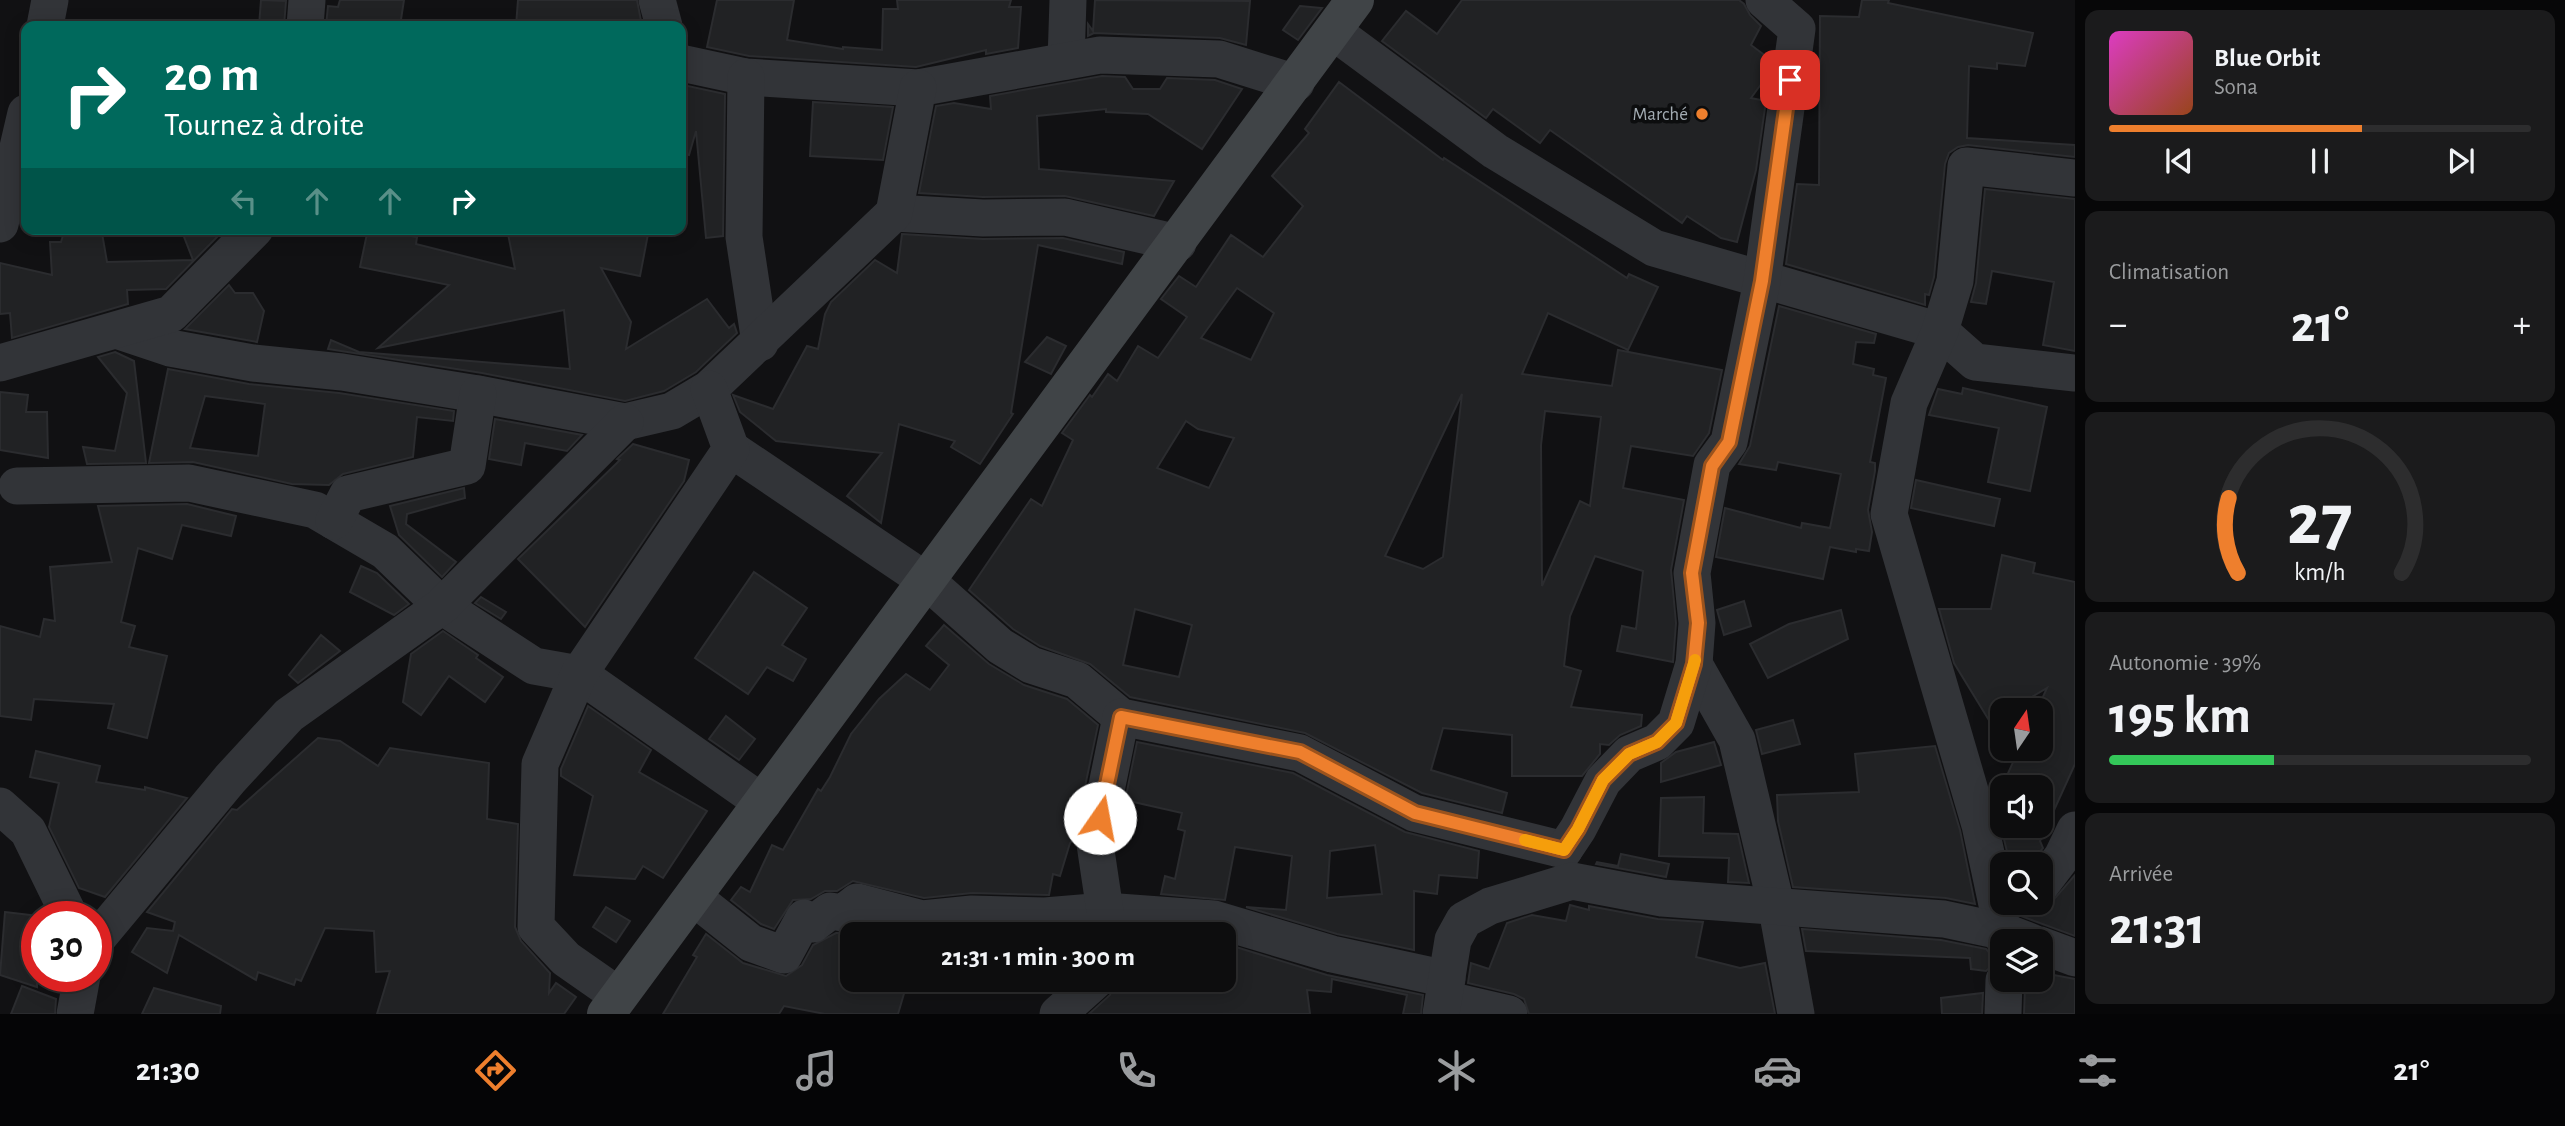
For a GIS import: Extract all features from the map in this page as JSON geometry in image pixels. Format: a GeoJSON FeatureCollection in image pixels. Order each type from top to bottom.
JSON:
{"type":"FeatureCollection","features":[{"type":"Feature","properties":{"kind":"street"},"geometry":{"type":"LineString","coordinates":[[46,21],[50,0]]}},
{"type":"Feature","properties":{"kind":"street"},"geometry":{"type":"LineString","coordinates":[[305,21],[307,0]]}},
{"type":"Feature","properties":{"kind":"street"},"geometry":{"type":"LineString","coordinates":[[657,0],[663,21]]}},
{"type":"Feature","properties":{"kind":"street"},"geometry":{"type":"LineString","coordinates":[[1066,61],[1068,0]]}},
{"type":"Feature","properties":{"kind":"street"},"geometry":{"type":"LineString","coordinates":[[731,449],[579,674],[540,764],[536,927],[613,1005],[928,582],[1355,0]]}},
{"type":"Feature","properties":{"kind":"street"},"geometry":{"type":"LineString","coordinates":[[1444,997],[1453,940],[1464,920],[1568,865],[1578,829],[1603,780],[1629,754],[1657,742],[1676,723],[1694,664],[1698,623],[1692,573],[1712,466],[1729,442],[1762,281],[1797,29],[1764,0]]}},
{"type":"Feature","properties":{"kind":"street"},"geometry":{"type":"LineString","coordinates":[[1334,32],[1495,150],[1654,248],[1940,331],[1975,362],[2075,373]]}},
{"type":"Feature","properties":{"kind":"street"},"geometry":{"type":"LineString","coordinates":[[686,64],[746,77],[918,88],[1100,55],[1219,59],[1296,83]]}},
{"type":"Feature","properties":{"kind":"street"},"geometry":{"type":"LineString","coordinates":[[746,77],[744,237],[760,343]]}},
{"type":"Feature","properties":{"kind":"street"},"geometry":{"type":"LineString","coordinates":[[118,331],[170,348],[253,363],[342,372],[625,422],[673,411],[709,389],[760,343],[854,248],[894,213],[918,88]]}},
{"type":"Feature","properties":{"kind":"street"},"geometry":{"type":"LineString","coordinates":[[0,224],[21,134]]}},
{"type":"Feature","properties":{"kind":"street"},"geometry":{"type":"LineString","coordinates":[[2011,929],[1889,514],[1909,403],[1940,331],[1955,281],[1966,166],[2075,178]]}},
{"type":"Feature","properties":{"kind":"street"},"geometry":{"type":"LineString","coordinates":[[894,213],[983,218],[1065,217],[1178,243]]}},
{"type":"Feature","properties":{"kind":"street"},"geometry":{"type":"LineString","coordinates":[[0,363],[171,314],[249,235]]}},
{"type":"Feature","properties":{"kind":"street"},"geometry":{"type":"LineString","coordinates":[[709,389],[731,449],[928,582],[1000,646],[1031,665],[1077,680],[1121,717],[1300,752],[1415,813],[1662,898],[1777,909],[1944,919],[1990,931]]}},
{"type":"Feature","properties":{"kind":"street"},"geometry":{"type":"LineString","coordinates":[[334,521],[348,494],[467,466],[478,394]]}},
{"type":"Feature","properties":{"kind":"street"},"geometry":{"type":"LineString","coordinates":[[112,921],[230,779],[289,715],[442,606],[625,422]]}},
{"type":"Feature","properties":{"kind":"street"},"geometry":{"type":"LineString","coordinates":[[17,486],[189,482],[315,510],[385,551],[442,606],[534,666],[579,674],[764,803]]}},
{"type":"Feature","properties":{"kind":"street"},"geometry":{"type":"LineString","coordinates":[[1694,664],[1737,740],[1777,909],[1796,1014]]}},
{"type":"Feature","properties":{"kind":"street"},"geometry":{"type":"LineString","coordinates":[[1105,922],[1095,844],[1121,717]]}},
{"type":"Feature","properties":{"kind":"street"},"geometry":{"type":"LineString","coordinates":[[0,806],[28,831],[62,901]]}},
{"type":"Feature","properties":{"kind":"street"},"geometry":{"type":"LineString","coordinates":[[2053,869],[2075,830]]}},
{"type":"Feature","properties":{"kind":"street"},"geometry":{"type":"LineString","coordinates":[[693,897],[751,943],[784,956],[804,918],[813,924],[830,911],[843,913],[857,902],[922,919],[972,914],[1045,916],[1096,922]]}},
{"type":"Feature","properties":{"kind":"street"},"geometry":{"type":"LineString","coordinates":[[1132,922],[1214,919],[1224,922]]}},
{"type":"Feature","properties":{"kind":"street"},"geometry":{"type":"LineString","coordinates":[[1236,925],[1344,957],[1444,997],[1509,1014]]}},
{"type":"Feature","properties":{"kind":"street"},"geometry":{"type":"LineString","coordinates":[[2053,950],[2075,958]]}},
{"type":"Feature","properties":{"kind":"street"},"geometry":{"type":"LineString","coordinates":[[75,1014],[79,992]]}},
{"type":"Feature","properties":{"kind":"street"},"geometry":{"type":"LineString","coordinates":[[1058,1014],[1086,992]]}},
{"type":"Feature","properties":{"kind":"street"},"geometry":{"type":"LineString","coordinates":[[2003,1014],[2004,992]]}},
{"type":"Feature","properties":{"kind":"building"},"geometry":{"type":"Polygon","coordinates":[[[261,0],[286,1],[284,21],[259,21],[261,0]]]}},
{"type":"Feature","properties":{"kind":"building"},"geometry":{"type":"Polygon","coordinates":[[[340,0],[404,0],[401,21],[326,21],[328,6],[338,7],[340,0]]]}},
{"type":"Feature","properties":{"kind":"building"},"geometry":{"type":"Polygon","coordinates":[[[518,0],[637,0],[641,21],[516,21],[518,0]]]}},
{"type":"Feature","properties":{"kind":"building"},"geometry":{"type":"Polygon","coordinates":[[[717,0],[794,0],[787,40],[843,49],[882,50],[883,9],[898,9],[897,0],[1011,0],[1009,7],[1021,7],[1018,48],[986,54],[986,50],[916,67],[749,56],[707,47],[717,0]]]}},
{"type":"Feature","properties":{"kind":"building"},"geometry":{"type":"Polygon","coordinates":[[[1095,0],[1250,1],[1246,45],[1220,38],[1094,33],[1088,36],[1088,24],[1093,31],[1095,0]]]}},
{"type":"Feature","properties":{"kind":"building"},"geometry":{"type":"Polygon","coordinates":[[[1462,0],[1739,0],[1744,4],[1761,26],[1751,45],[1771,60],[1770,72],[1751,98],[1766,101],[1756,170],[1737,242],[1721,238],[1687,216],[1682,223],[1550,130],[1540,143],[1493,109],[1486,118],[1382,41],[1406,11],[1437,34],[1462,0]]]}},
{"type":"Feature","properties":{"kind":"building"},"geometry":{"type":"Polygon","coordinates":[[[1862,0],[1889,0],[1888,3],[2033,33],[2025,66],[1997,63],[1997,69],[1969,66],[1967,138],[2075,145],[2075,157],[1968,145],[1949,153],[1945,164],[1934,277],[1929,295],[1925,294],[1925,305],[1786,264],[1797,184],[1819,185],[1820,16],[1859,17],[1862,0]]]}},
{"type":"Feature","properties":{"kind":"building"},"geometry":{"type":"Polygon","coordinates":[[[1300,6],[1322,8],[1298,40],[1283,30],[1300,6]]]}},
{"type":"Feature","properties":{"kind":"building"},"geometry":{"type":"Polygon","coordinates":[[[1102,76],[1125,77],[1133,89],[1160,89],[1167,78],[1215,80],[1242,89],[1202,149],[1148,114],[1106,112],[1106,109],[1037,116],[1039,169],[1174,181],[1154,216],[1065,196],[983,197],[919,193],[936,106],[954,103],[991,109],[990,96],[1102,76]]]}},
{"type":"Feature","properties":{"kind":"building"},"geometry":{"type":"Polygon","coordinates":[[[1339,82],[1443,160],[1444,158],[1627,278],[1629,274],[1658,287],[1628,350],[1548,313],[1522,374],[1612,386],[1618,350],[1722,370],[1709,433],[1693,456],[1631,446],[1623,488],[1684,500],[1671,570],[1676,623],[1673,662],[1617,651],[1622,626],[1636,629],[1643,571],[1595,556],[1570,616],[1564,666],[1581,671],[1571,707],[1642,715],[1641,726],[1620,735],[1609,745],[1600,744],[1600,754],[1582,776],[1512,776],[1512,735],[1443,728],[1431,770],[1507,793],[1502,813],[1422,793],[1305,733],[1130,697],[1090,664],[1040,646],[1013,629],[969,590],[1031,499],[1042,506],[1073,440],[1062,433],[1090,395],[1092,397],[1108,374],[1117,381],[1138,346],[1158,358],[1187,317],[1161,299],[1179,276],[1196,287],[1231,235],[1263,257],[1303,206],[1272,176],[1309,133],[1305,129],[1339,82]],[[1237,288],[1201,338],[1251,360],[1274,313],[1237,288]],[[1462,394],[1385,556],[1423,569],[1443,557],[1462,394]],[[1545,411],[1541,445],[1542,586],[1580,501],[1590,506],[1601,417],[1545,411]],[[1186,421],[1157,468],[1209,488],[1234,438],[1198,429],[1186,421]],[[1135,609],[1123,665],[1179,677],[1192,625],[1135,609]]]}},
{"type":"Feature","properties":{"kind":"building"},"geometry":{"type":"Polygon","coordinates":[[[686,86],[725,94],[723,236],[706,238],[696,131],[689,155],[686,154],[686,86]]]}},
{"type":"Feature","properties":{"kind":"building"},"geometry":{"type":"Polygon","coordinates":[[[813,102],[893,107],[883,160],[810,156],[813,102]]]}},
{"type":"Feature","properties":{"kind":"building"},"geometry":{"type":"Polygon","coordinates":[[[1985,189],[2075,199],[2075,351],[2043,345],[2054,282],[1992,271],[1986,304],[1971,302],[1976,283],[1985,189]]]}},
{"type":"Feature","properties":{"kind":"building"},"geometry":{"type":"Polygon","coordinates":[[[902,234],[983,239],[1063,238],[1124,252],[1122,264],[1038,245],[1011,413],[1013,414],[980,464],[951,447],[955,441],[899,424],[881,523],[847,496],[882,453],[776,441],[740,412],[733,395],[773,409],[807,346],[818,349],[825,314],[831,302],[875,260],[897,273],[902,234]]]}},
{"type":"Feature","properties":{"kind":"building"},"geometry":{"type":"Polygon","coordinates":[[[63,235],[102,235],[107,262],[193,260],[183,235],[219,235],[166,289],[127,290],[128,304],[12,338],[10,313],[0,314],[0,263],[52,275],[50,242],[61,242],[63,235]]]}},
{"type":"Feature","properties":{"kind":"building"},"geometry":{"type":"Polygon","coordinates":[[[367,235],[417,237],[416,244],[515,269],[508,235],[648,235],[640,276],[601,268],[631,322],[626,349],[707,299],[729,328],[734,324],[737,333],[696,372],[664,391],[625,401],[482,373],[328,349],[331,340],[359,352],[570,369],[564,310],[378,348],[449,285],[360,267],[367,235]]]}},
{"type":"Feature","properties":{"kind":"building"},"geometry":{"type":"Polygon","coordinates":[[[229,285],[235,293],[253,293],[264,311],[257,342],[185,329],[229,285]]]}},
{"type":"Feature","properties":{"kind":"building"},"geometry":{"type":"Polygon","coordinates":[[[1779,306],[1876,334],[1874,343],[1856,342],[1853,364],[1874,369],[1873,375],[1886,378],[1870,462],[1875,463],[1875,471],[1868,510],[1872,532],[1869,551],[1856,549],[1856,552],[1830,547],[1823,579],[1716,557],[1725,508],[1801,528],[1802,523],[1830,528],[1841,474],[1778,462],[1776,470],[1739,464],[1750,446],[1779,306]]]}},
{"type":"Feature","properties":{"kind":"building"},"geometry":{"type":"Polygon","coordinates":[[[1047,337],[1066,346],[1051,374],[1025,362],[1047,337]]]}},
{"type":"Feature","properties":{"kind":"building"},"geometry":{"type":"Polygon","coordinates":[[[115,352],[134,361],[146,463],[87,464],[83,447],[115,451],[127,393],[98,357],[115,352]]]}},
{"type":"Feature","properties":{"kind":"building"},"geometry":{"type":"Polygon","coordinates":[[[168,369],[249,384],[339,393],[454,411],[453,421],[417,417],[413,457],[343,474],[329,485],[292,484],[193,462],[149,463],[168,369]],[[205,396],[190,448],[258,456],[265,404],[205,396]]]}},
{"type":"Feature","properties":{"kind":"building"},"geometry":{"type":"Polygon","coordinates":[[[1963,388],[2047,407],[2030,491],[1988,482],[1999,428],[1929,415],[1938,389],[1962,394],[1963,388]]]}},
{"type":"Feature","properties":{"kind":"building"},"geometry":{"type":"Polygon","coordinates":[[[0,392],[28,395],[26,412],[47,412],[48,458],[0,450],[0,392]]]}},
{"type":"Feature","properties":{"kind":"building"},"geometry":{"type":"Polygon","coordinates":[[[495,419],[582,435],[567,451],[525,443],[521,465],[489,459],[495,419]]]}},
{"type":"Feature","properties":{"kind":"building"},"geometry":{"type":"Polygon","coordinates":[[[633,444],[689,460],[684,481],[585,627],[518,559],[620,460],[617,459],[633,444]]]}},
{"type":"Feature","properties":{"kind":"building"},"geometry":{"type":"Polygon","coordinates":[[[1916,480],[2000,499],[1994,526],[1911,508],[1916,480]]]}},
{"type":"Feature","properties":{"kind":"building"},"geometry":{"type":"Polygon","coordinates":[[[464,488],[465,498],[407,514],[406,524],[456,562],[442,577],[399,535],[390,506],[464,488]]]}},
{"type":"Feature","properties":{"kind":"building"},"geometry":{"type":"Polygon","coordinates":[[[187,504],[236,516],[231,536],[182,525],[172,559],[138,548],[121,622],[135,626],[129,647],[167,656],[147,738],[108,728],[114,704],[34,699],[31,720],[0,716],[0,626],[40,637],[44,619],[55,621],[50,567],[112,562],[98,506],[187,504]]]}},
{"type":"Feature","properties":{"kind":"building"},"geometry":{"type":"Polygon","coordinates":[[[2002,555],[2035,563],[2033,573],[2075,582],[2075,764],[2053,812],[2053,775],[2007,775],[2014,761],[2053,761],[2053,698],[2042,698],[2047,688],[2030,698],[1990,698],[1990,722],[1954,663],[1939,609],[1991,609],[2002,555]]]}},
{"type":"Feature","properties":{"kind":"building"},"geometry":{"type":"Polygon","coordinates":[[[361,566],[377,573],[409,604],[394,615],[350,592],[361,566]]]}},
{"type":"Feature","properties":{"kind":"building"},"geometry":{"type":"Polygon","coordinates":[[[754,572],[807,608],[782,645],[806,659],[793,681],[767,667],[748,694],[695,658],[754,572]]]}},
{"type":"Feature","properties":{"kind":"building"},"geometry":{"type":"Polygon","coordinates":[[[481,597],[506,612],[501,619],[475,603],[481,597]]]}},
{"type":"Feature","properties":{"kind":"building"},"geometry":{"type":"Polygon","coordinates":[[[1744,601],[1751,626],[1724,635],[1717,610],[1744,601]]]}},
{"type":"Feature","properties":{"kind":"building"},"geometry":{"type":"Polygon","coordinates":[[[1841,610],[1848,639],[1768,678],[1750,644],[1789,624],[1841,610]]]}},
{"type":"Feature","properties":{"kind":"building"},"geometry":{"type":"Polygon","coordinates":[[[944,625],[989,664],[1024,685],[1067,699],[1098,725],[1081,796],[1075,838],[1070,843],[1060,876],[1053,874],[1049,895],[972,893],[924,898],[853,881],[837,891],[825,891],[811,899],[793,900],[774,929],[761,924],[731,900],[741,887],[750,892],[772,845],[783,850],[818,789],[821,791],[830,777],[851,734],[879,699],[906,674],[930,690],[949,665],[926,646],[944,625]]]}},
{"type":"Feature","properties":{"kind":"building"},"geometry":{"type":"Polygon","coordinates":[[[443,631],[478,655],[476,658],[503,677],[485,702],[449,676],[421,715],[403,702],[411,654],[443,631]]]}},
{"type":"Feature","properties":{"kind":"building"},"geometry":{"type":"Polygon","coordinates":[[[321,635],[340,651],[298,683],[289,675],[321,635]]]}},
{"type":"Feature","properties":{"kind":"building"},"geometry":{"type":"Polygon","coordinates":[[[588,706],[651,750],[639,772],[707,811],[663,878],[643,866],[635,879],[574,875],[593,796],[561,776],[561,769],[588,706]]]}},
{"type":"Feature","properties":{"kind":"building"},"geometry":{"type":"Polygon","coordinates":[[[726,716],[755,739],[739,760],[709,739],[726,716]]]}},
{"type":"Feature","properties":{"kind":"building"},"geometry":{"type":"Polygon","coordinates":[[[1793,720],[1800,744],[1762,754],[1756,730],[1793,720]]]}},
{"type":"Feature","properties":{"kind":"building"},"geometry":{"type":"Polygon","coordinates":[[[318,738],[340,741],[378,766],[390,748],[489,763],[487,819],[518,824],[515,927],[521,941],[550,973],[549,993],[556,983],[576,997],[564,1014],[377,1014],[390,971],[376,972],[374,931],[325,928],[301,981],[296,979],[294,985],[258,972],[256,980],[179,935],[167,973],[132,952],[147,928],[173,931],[175,922],[147,912],[232,809],[237,810],[318,738]]]}},
{"type":"Feature","properties":{"kind":"building"},"geometry":{"type":"Polygon","coordinates":[[[1137,742],[1293,773],[1405,832],[1479,851],[1477,878],[1439,875],[1437,894],[1414,891],[1414,950],[1337,934],[1246,907],[1286,910],[1292,856],[1235,847],[1225,900],[1161,894],[1165,876],[1175,879],[1185,831],[1178,829],[1182,813],[1129,801],[1128,807],[1124,806],[1137,742]],[[1375,845],[1330,851],[1327,898],[1382,894],[1375,845]]]}},
{"type":"Feature","properties":{"kind":"building"},"geometry":{"type":"Polygon","coordinates":[[[1714,742],[1721,765],[1661,782],[1661,763],[1676,752],[1714,742]]]}},
{"type":"Feature","properties":{"kind":"building"},"geometry":{"type":"Polygon","coordinates":[[[1935,746],[1960,830],[1975,904],[1946,898],[1793,887],[1778,821],[1777,795],[1859,792],[1855,754],[1935,746]]]}},
{"type":"Feature","properties":{"kind":"building"},"geometry":{"type":"Polygon","coordinates":[[[36,751],[100,766],[96,782],[145,790],[145,787],[187,798],[105,897],[79,888],[49,827],[59,783],[30,777],[36,751]]]}},
{"type":"Feature","properties":{"kind":"building"},"geometry":{"type":"Polygon","coordinates":[[[1704,797],[1703,833],[1738,834],[1749,883],[1728,882],[1729,858],[1659,856],[1661,798],[1704,797]]]}},
{"type":"Feature","properties":{"kind":"building"},"geometry":{"type":"Polygon","coordinates":[[[2004,838],[2041,838],[2043,848],[2040,852],[2007,852],[2004,838]]]}},
{"type":"Feature","properties":{"kind":"building"},"geometry":{"type":"Polygon","coordinates":[[[1621,854],[1669,864],[1666,877],[1596,864],[1618,866],[1621,854]]]}},
{"type":"Feature","properties":{"kind":"building"},"geometry":{"type":"Polygon","coordinates":[[[2075,875],[2075,936],[2021,916],[2053,915],[2053,900],[2075,875]]]}},
{"type":"Feature","properties":{"kind":"building"},"geometry":{"type":"Polygon","coordinates":[[[1570,905],[1658,919],[1703,922],[1696,957],[1740,968],[1765,963],[1775,1014],[1529,1014],[1524,999],[1468,983],[1471,963],[1489,969],[1507,923],[1532,915],[1566,921],[1570,905]]]}},
{"type":"Feature","properties":{"kind":"building"},"geometry":{"type":"Polygon","coordinates":[[[606,907],[630,921],[616,942],[593,927],[606,907]]]}},
{"type":"Feature","properties":{"kind":"building"},"geometry":{"type":"Polygon","coordinates":[[[5,912],[21,914],[21,982],[0,975],[5,912]]]}},
{"type":"Feature","properties":{"kind":"building"},"geometry":{"type":"Polygon","coordinates":[[[1802,929],[1941,940],[1986,949],[1990,953],[1990,967],[1986,971],[1971,969],[1970,958],[1806,951],[1802,929]]]}},
{"type":"Feature","properties":{"kind":"building"},"geometry":{"type":"Polygon","coordinates":[[[840,933],[840,992],[904,992],[898,1014],[825,1014],[784,1006],[779,1014],[663,1014],[697,957],[693,955],[706,934],[743,963],[786,976],[802,965],[813,945],[840,933]]]}},
{"type":"Feature","properties":{"kind":"building"},"geometry":{"type":"Polygon","coordinates":[[[1236,947],[1327,975],[1423,995],[1421,1014],[1403,1014],[1407,995],[1332,979],[1331,992],[1307,990],[1310,1014],[1089,1014],[1111,992],[1236,992],[1236,947]]]}},
{"type":"Feature","properties":{"kind":"building"},"geometry":{"type":"Polygon","coordinates":[[[2053,975],[2075,979],[2075,1014],[2024,1014],[2025,992],[2053,992],[2053,975]]]}},
{"type":"Feature","properties":{"kind":"building"},"geometry":{"type":"Polygon","coordinates":[[[154,988],[221,1006],[220,1014],[142,1014],[154,988]]]}},
{"type":"Feature","properties":{"kind":"building"},"geometry":{"type":"Polygon","coordinates":[[[21,989],[21,992],[38,992],[56,999],[55,1014],[11,1014],[21,989]]]}},
{"type":"Feature","properties":{"kind":"building"},"geometry":{"type":"Polygon","coordinates":[[[1983,993],[1982,1014],[1942,1014],[1941,998],[1983,993]]]}},
{"type":"Feature","properties":{"kind":"slow traffic"},"geometry":{"type":"LineString","coordinates":[[1525,840],[1564,850],[1603,780],[1629,754],[1657,742],[1676,723],[1695,660]]}},
{"type":"Feature","properties":{"kind":"place","name":"Marché"},"geometry":{"type":"Point","coordinates":[1702,114]}},
{"type":"Feature","properties":{"kind":"route"},"geometry":{"type":"LineString","coordinates":[[1100,818],[1121,717],[1300,752],[1415,813],[1564,850],[1603,780],[1629,754],[1657,742],[1676,723],[1694,664],[1698,623],[1692,573],[1712,466],[1729,442],[1762,281],[1790,80]]}}]}
